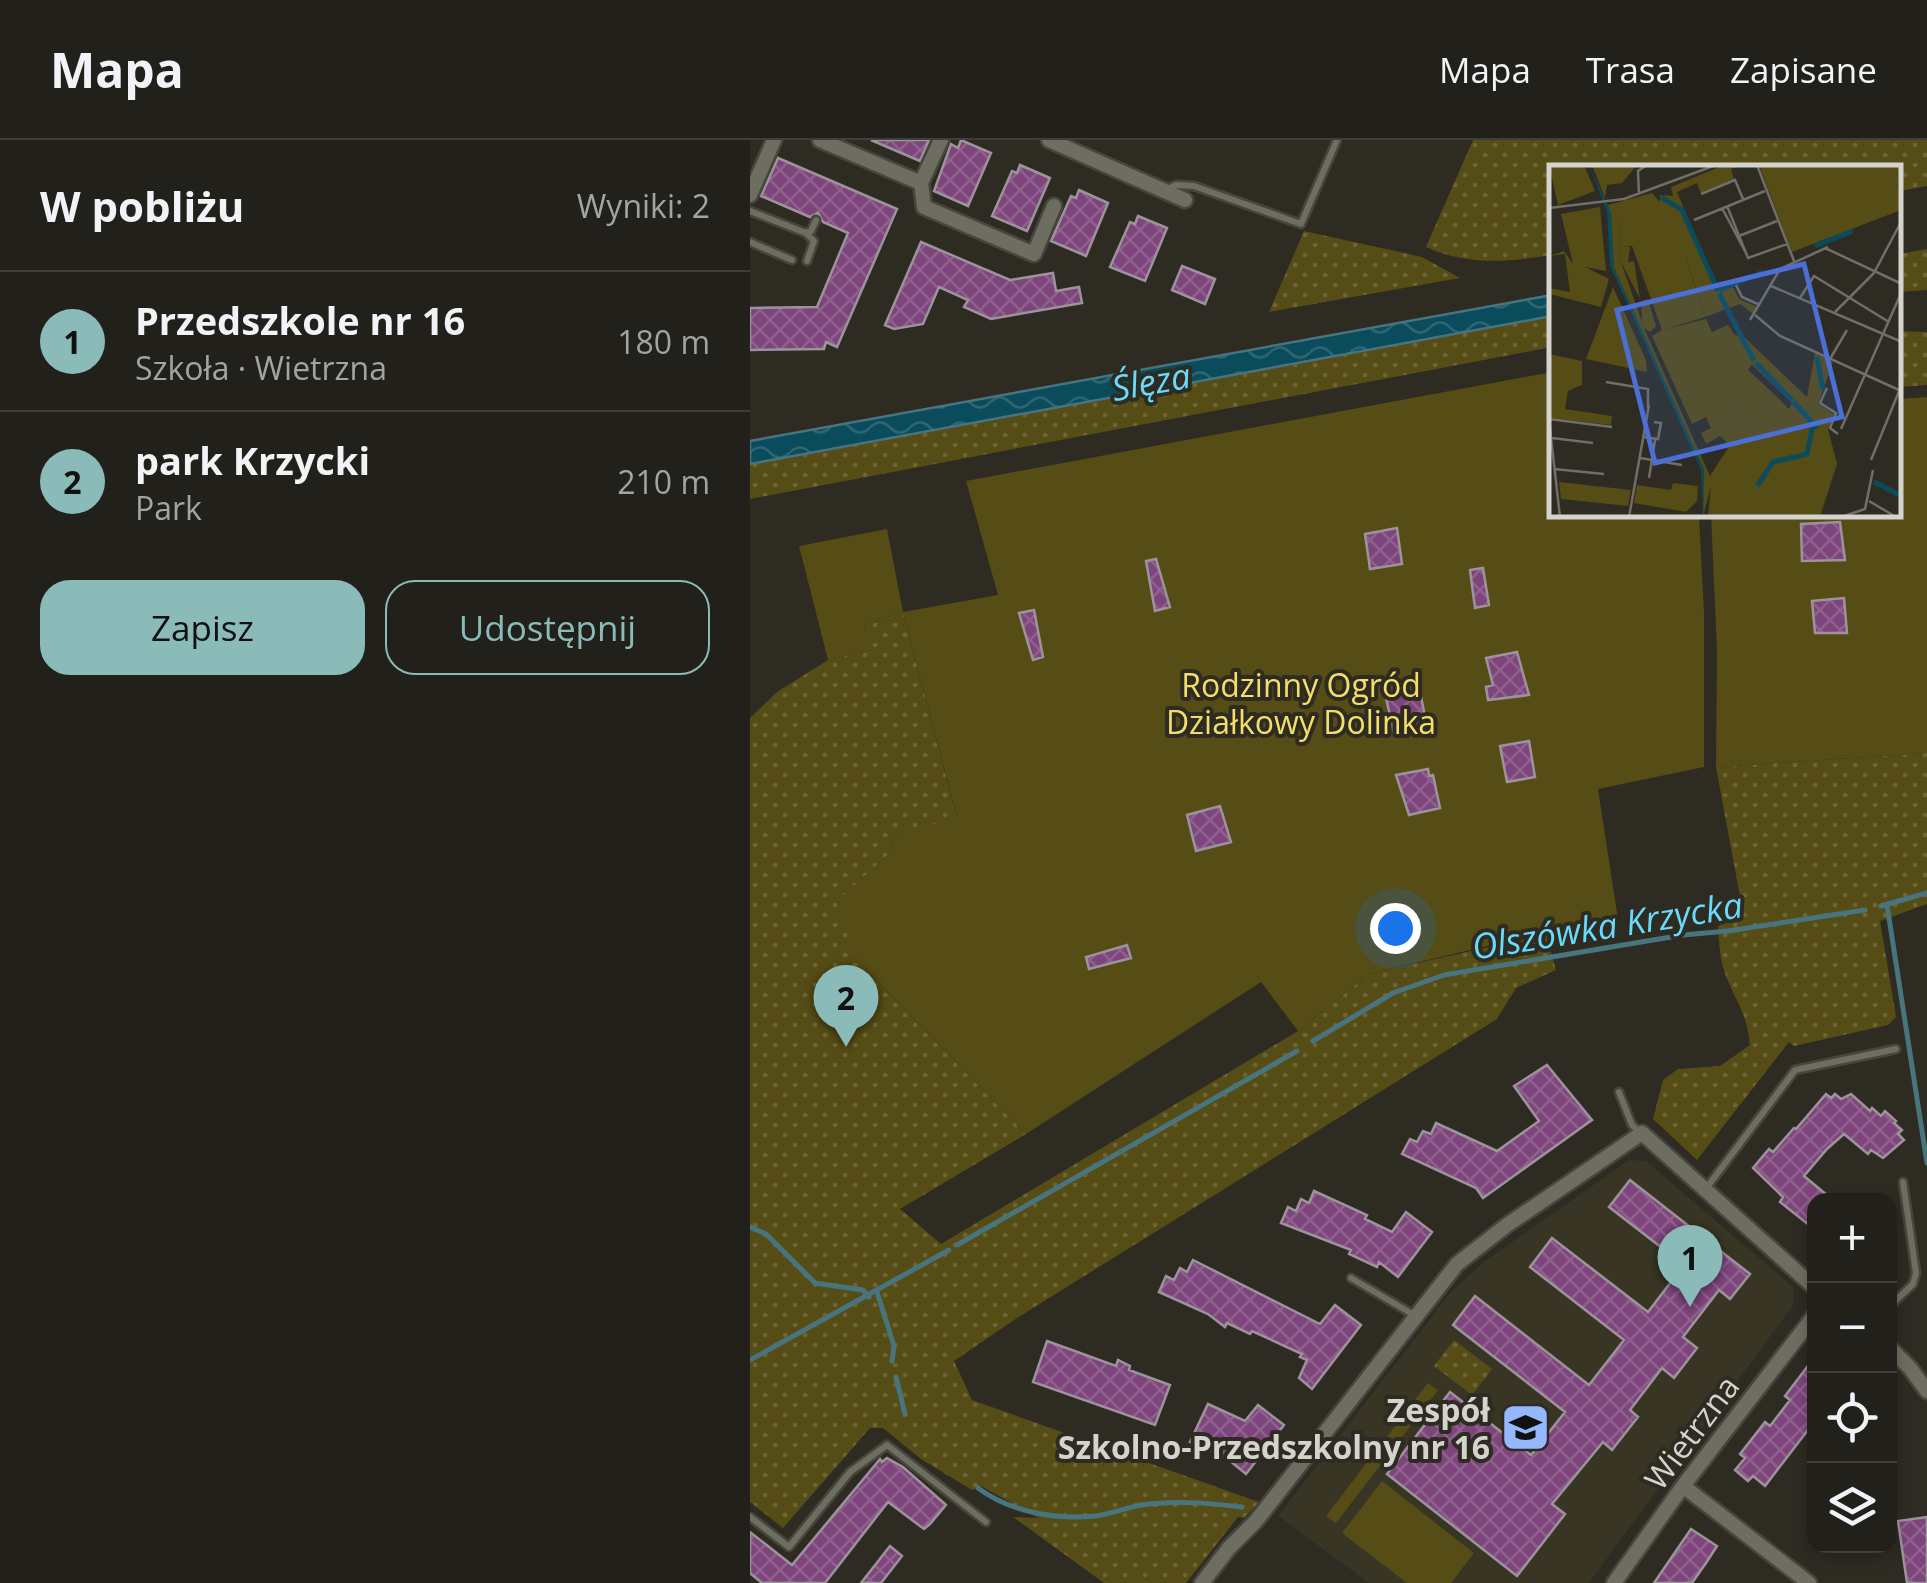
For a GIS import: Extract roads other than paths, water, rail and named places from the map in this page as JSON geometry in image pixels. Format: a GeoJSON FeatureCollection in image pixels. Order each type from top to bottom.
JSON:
{"type":"FeatureCollection","features":[{"type":"Feature","properties":{"kind":"street"},"geometry":{"type":"LineString","coordinates":[[750,195],[774,140]]}},
{"type":"Feature","properties":{"kind":"street"},"geometry":{"type":"LineString","coordinates":[[820,140],[921,183]]}},
{"type":"Feature","properties":{"kind":"street"},"geometry":{"type":"LineString","coordinates":[[941,140],[921,183],[924,207],[1034,254],[1054,206]]}},
{"type":"Feature","properties":{"kind":"street"},"geometry":{"type":"LineString","coordinates":[[1049,140],[1185,200]]}},
{"type":"Feature","properties":{"kind":"street"},"geometry":{"type":"LineString","coordinates":[[1202,1583],[1267,1506],[1443,1278],[1478,1245],[1642,1134],[1808,1283]]}},
{"type":"Feature","properties":{"kind":"street","name":"Wietrzna"},"geometry":{"type":"LineString","coordinates":[[1614,1583],[1807,1325]]}},
{"type":"Feature","properties":{"kind":"street"},"geometry":{"type":"LineString","coordinates":[[1897,1355],[1927,1391]]}},
{"type":"Feature","properties":{"kind":"street"},"geometry":{"type":"LineString","coordinates":[[1683,1486],[1809,1583]]}},
{"type":"Feature","properties":{"kind":"lane"},"geometry":{"type":"LineString","coordinates":[[1165,190],[1176,185],[1194,186],[1301,224],[1337,140]]}},
{"type":"Feature","properties":{"kind":"lane"},"geometry":{"type":"LineString","coordinates":[[750,211],[806,233],[814,240],[807,260]]}},
{"type":"Feature","properties":{"kind":"lane"},"geometry":{"type":"LineString","coordinates":[[806,233],[816,220]]}},
{"type":"Feature","properties":{"kind":"lane"},"geometry":{"type":"LineString","coordinates":[[750,242],[792,260]]}},
{"type":"Feature","properties":{"kind":"lane"},"geometry":{"type":"LineString","coordinates":[[1705,1190],[1795,1070],[1896,1049]]}},
{"type":"Feature","properties":{"kind":"lane"},"geometry":{"type":"LineString","coordinates":[[1619,1092],[1632,1125],[1642,1134]]}},
{"type":"Feature","properties":{"kind":"lane"},"geometry":{"type":"LineString","coordinates":[[1897,1299],[1913,1284],[1916,1273],[1903,1182]]}},
{"type":"Feature","properties":{"kind":"lane"},"geometry":{"type":"LineString","coordinates":[[1350,1278],[1414,1316]]}},
{"type":"Feature","properties":{"kind":"lane"},"geometry":{"type":"LineString","coordinates":[[750,1516],[789,1547],[850,1472],[887,1445],[986,1522]]}},
{"type":"Feature","properties":{"kind":"water","name":"Ślęza"},"geometry":{"type":"Polygon","coordinates":[[[1549,296],[1549,317],[750,464],[750,441],[1549,296]]]}},
{"type":"Feature","properties":{"kind":"waterway","name":"Olszówka Krzycka"},"geometry":{"type":"LineString","coordinates":[[1881,906],[1927,893]]}},
{"type":"Feature","properties":{"kind":"waterway"},"geometry":{"type":"LineString","coordinates":[[1887,905],[1927,1163]]}},
{"type":"Feature","properties":{"kind":"waterway","name":"Olszówka Krzycka"},"geometry":{"type":"LineString","coordinates":[[1313,1041],[1393,993],[1444,975],[1683,935],[1865,910]]}},
{"type":"Feature","properties":{"kind":"waterway","name":"Olszówka Krzycka"},"geometry":{"type":"LineString","coordinates":[[957,1245],[1297,1051]]}},
{"type":"Feature","properties":{"kind":"waterway"},"geometry":{"type":"LineString","coordinates":[[750,1227],[766,1234],[815,1283],[863,1290],[869,1297]]}},
{"type":"Feature","properties":{"kind":"waterway","name":"Olszówka Krzycka"},"geometry":{"type":"LineString","coordinates":[[750,1360],[949,1250]]}},
{"type":"Feature","properties":{"kind":"waterway"},"geometry":{"type":"LineString","coordinates":[[877,1292],[894,1346],[892,1361]]}},
{"type":"Feature","properties":{"kind":"waterway"},"geometry":{"type":"LineString","coordinates":[[896,1377],[905,1414]]}},
{"type":"Feature","properties":{"kind":"waterway"},"geometry":{"type":"LineString","coordinates":[[978,1488],[1004,1503],[1065,1517],[1096,1516],[1166,1503],[1242,1507]]}},
{"type":"Feature","properties":{"kind":"place","name":"park Krzycki"},"geometry":{"type":"Point","coordinates":[846,1047]}},
{"type":"Feature","properties":{"kind":"place","name":"Przedszkole nr 16"},"geometry":{"type":"Point","coordinates":[1690,1307]}},
{"type":"Feature","properties":{"kind":"place","name":"Zespół Szkolno-Przedszkolny nr 16"},"geometry":{"type":"Point","coordinates":[1525,1427]}},
{"type":"Feature","properties":{"kind":"park label","name":"Rodzinny Ogród Działkowy Dolinka"},"geometry":{"type":"Point","coordinates":[1301,702]}}]}
